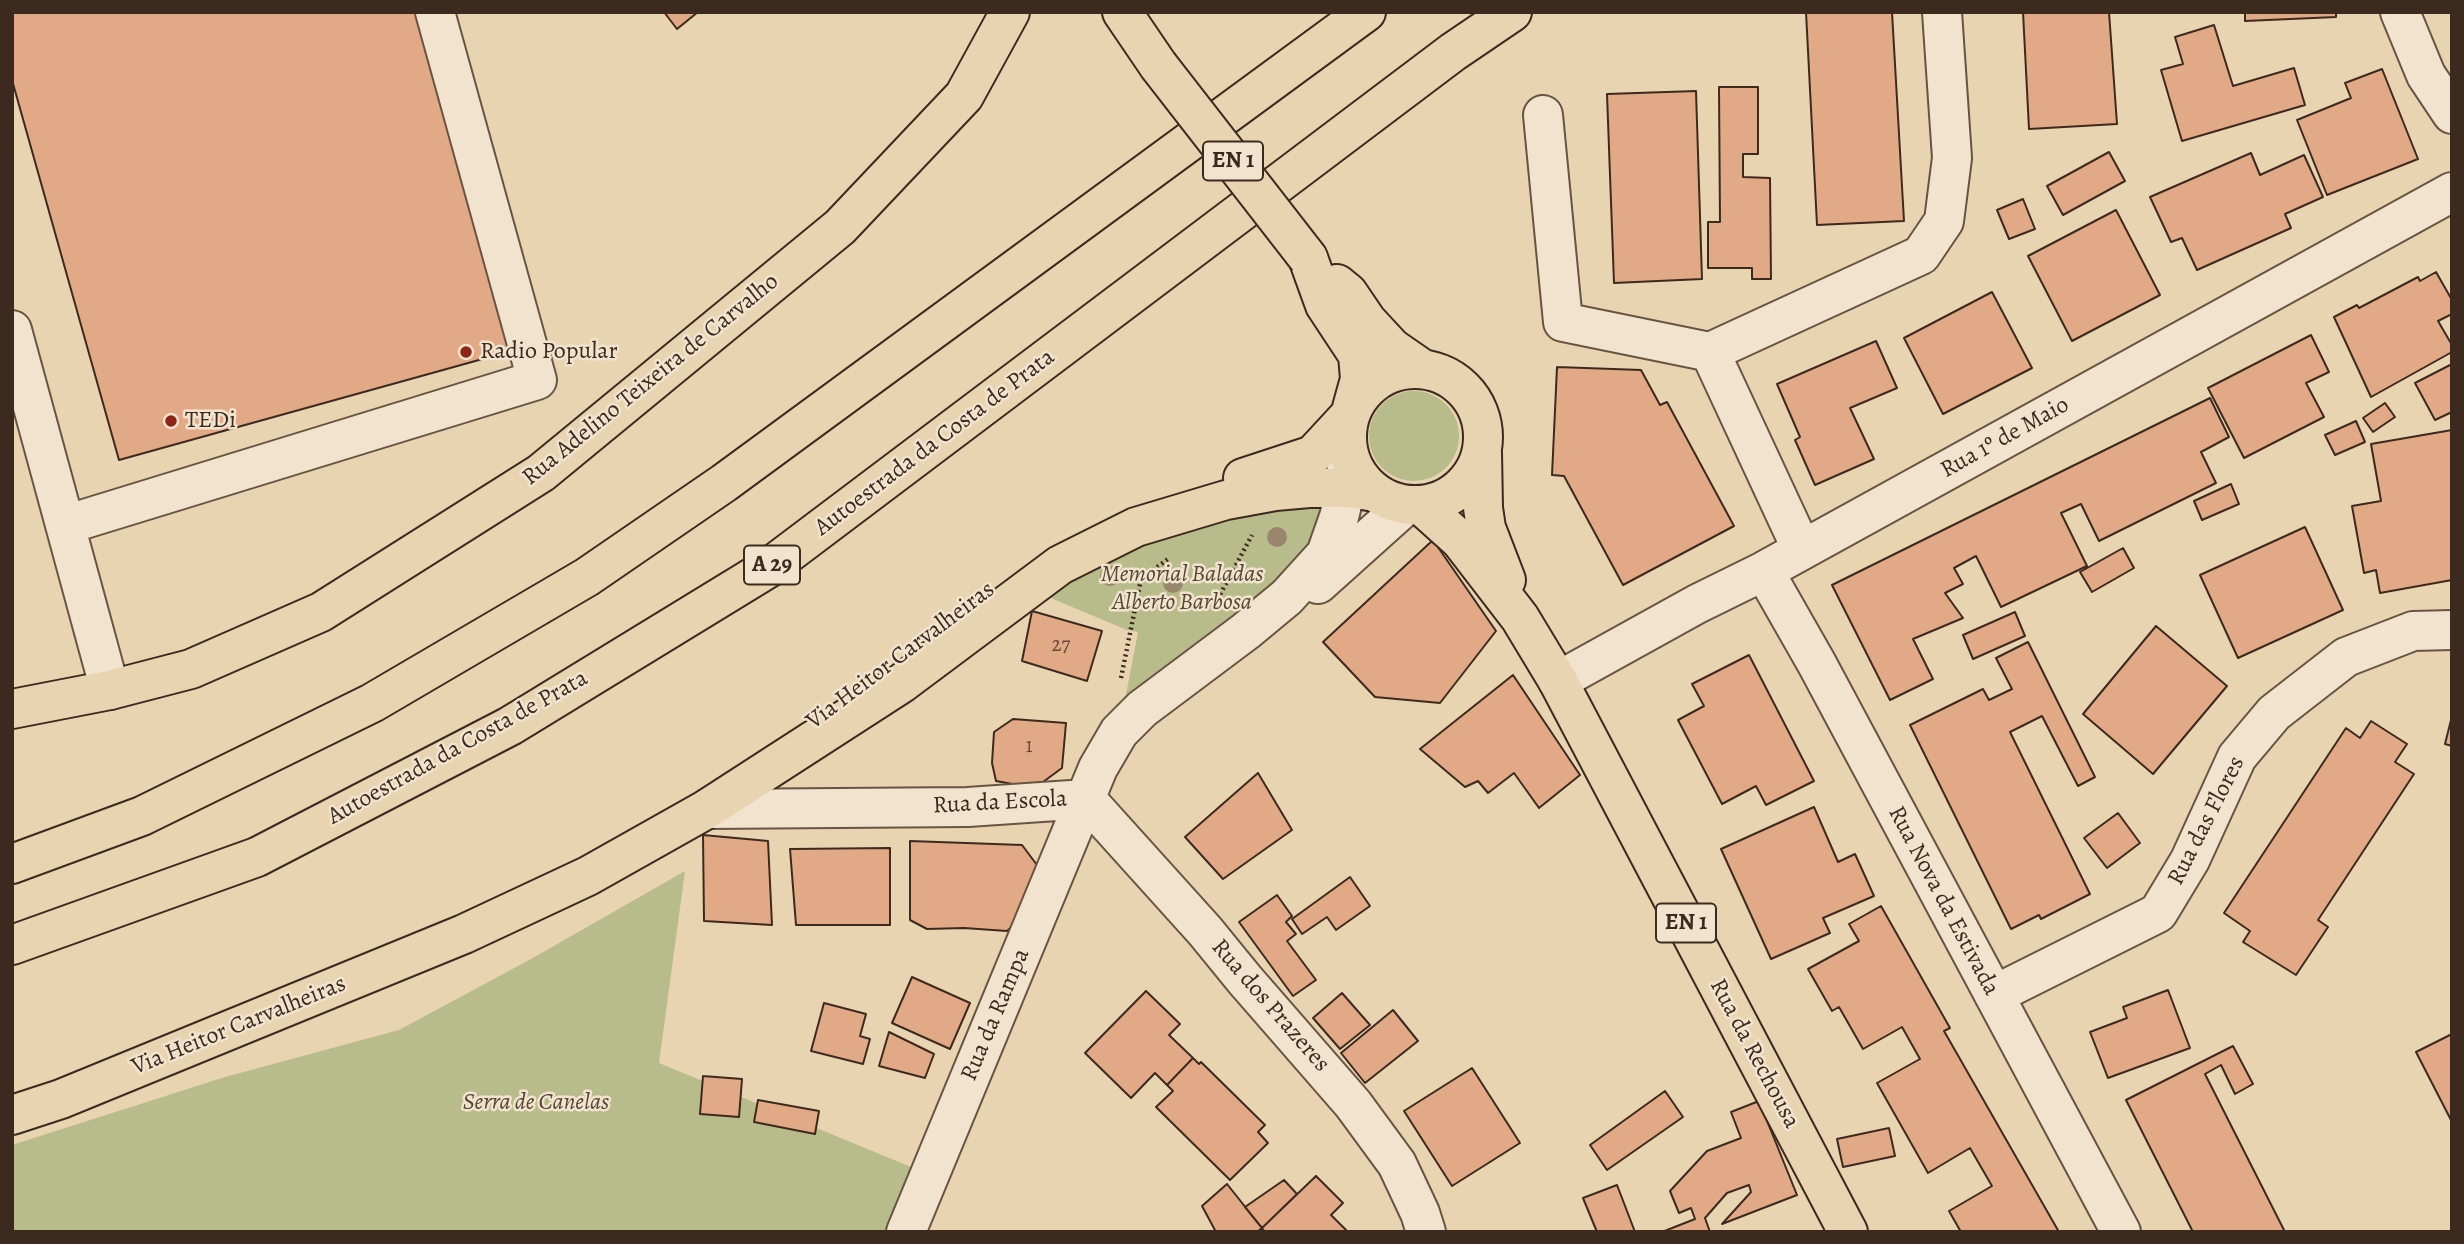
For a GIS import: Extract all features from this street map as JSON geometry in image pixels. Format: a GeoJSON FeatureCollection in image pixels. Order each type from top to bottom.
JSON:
{"type":"FeatureCollection","features":[{"type":"Feature","properties":{"kind":"main road","name":"Rua Adelino Teixeira de Carvalho"},"geometry":{"type":"LineString","coordinates":[[12,709],[110,690],[191,669],[321,612],[541,473],[840,227],[964,96],[1010,12]]}},
{"type":"Feature","properties":{"kind":"main road","name":"EN 1"},"geometry":{"type":"LineString","coordinates":[[1122,12],[1158,65],[1308,258],[1348,293],[1367,321],[1392,348],[1421,369],[1450,378],[1471,397],[1482,423],[1482,452]]}},
{"type":"Feature","properties":{"kind":"main road"},"geometry":{"type":"LineString","coordinates":[[12,864],[142,816],[372,703],[587,577],[724,483],[1366,12]]}},
{"type":"Feature","properties":{"kind":"main road","name":"Autoestrada da Costa de Prata"},"geometry":{"type":"LineString","coordinates":[[12,945],[257,857],[510,726],[770,567],[1453,52],[1512,12]]}},
{"type":"Feature","properties":{"kind":"main road","name":"EN 1"},"geometry":{"type":"LineString","coordinates":[[1308,258],[1325,305],[1359,355],[1360,379],[1350,424]]}},
{"type":"Feature","properties":{"kind":"main road"},"geometry":{"type":"LineString","coordinates":[[1350,424],[1369,385],[1381,377],[1408,368],[1421,369]]}},
{"type":"Feature","properties":{"kind":"main road","name":"Via Heitor Carvalheiras"},"geometry":{"type":"LineString","coordinates":[[464,934],[556,874],[802,730],[915,650],[1016,570],[1075,536],[1161,501],[1268,471],[1313,455],[1350,424]]}},
{"type":"Feature","properties":{"kind":"main road"},"geometry":{"type":"LineString","coordinates":[[1387,497],[1435,502],[1460,488],[1474,471],[1482,452]]}},
{"type":"Feature","properties":{"kind":"main road","name":"Rua da Rechousa"},"geometry":{"type":"LineString","coordinates":[[1482,452],[1486,528],[1520,618]]}},
{"type":"Feature","properties":{"kind":"main road","name":"Via Heitor Carvalheiras"},"geometry":{"type":"LineString","coordinates":[[12,1115],[61,1099],[464,934],[588,876],[707,809],[902,683],[1060,565],[1136,527],[1226,500],[1298,489],[1387,497]]}},
{"type":"Feature","properties":{"kind":"main road","name":"Rua da Rechousa"},"geometry":{"type":"LineString","coordinates":[[1387,497],[1460,540],[1520,618],[1558,681],[1848,1232]]}},
{"type":"Feature","properties":{"kind":"street"},"geometry":{"type":"LineString","coordinates":[[65,525],[537,380],[435,12]]}},
{"type":"Feature","properties":{"kind":"street"},"geometry":{"type":"LineString","coordinates":[[1543,115],[1563,322],[1710,352],[1921,255],[1944,221],[1952,158],[1942,12]]}},
{"type":"Feature","properties":{"kind":"street"},"geometry":{"type":"LineString","coordinates":[[2400,12],[2426,75],[2452,114]]}},
{"type":"Feature","properties":{"kind":"street","name":"Rua 1º de Maio"},"geometry":{"type":"LineString","coordinates":[[1558,681],[1764,571],[2452,192]]}},
{"type":"Feature","properties":{"kind":"street"},"geometry":{"type":"LineString","coordinates":[[12,330],[110,690]]}},
{"type":"Feature","properties":{"kind":"street"},"geometry":{"type":"LineString","coordinates":[[1710,352],[1802,550]]}},
{"type":"Feature","properties":{"kind":"street","name":"Rua da Escola"},"geometry":{"type":"LineString","coordinates":[[1350,424],[1387,497]]}},
{"type":"Feature","properties":{"kind":"street","name":"Rua da Escola"},"geometry":{"type":"LineString","coordinates":[[707,809],[815,806],[968,807],[1086,799],[1098,768],[1119,732],[1142,709],[1287,597],[1326,554],[1339,517],[1387,497]]}},
{"type":"Feature","properties":{"kind":"street","name":"Rua da Escola"},"geometry":{"type":"LineString","coordinates":[[1287,597],[1322,583],[1387,497]]}},
{"type":"Feature","properties":{"kind":"street","name":"Rua Nova da Estivada"},"geometry":{"type":"LineString","coordinates":[[1764,571],[1824,676],[2121,1232]]}},
{"type":"Feature","properties":{"kind":"street","name":"Rua das Flores"},"geometry":{"type":"LineString","coordinates":[[1994,995],[2158,913],[2190,860],[2237,757],[2274,713],[2346,657],[2413,631],[2452,630]]}},
{"type":"Feature","properties":{"kind":"street","name":"Rua da Rampa"},"geometry":{"type":"LineString","coordinates":[[906,1232],[1086,799]]}},
{"type":"Feature","properties":{"kind":"street","name":"Rua dos Prazeres"},"geometry":{"type":"LineString","coordinates":[[1086,799],[1205,931],[1353,1104],[1397,1164],[1426,1232]]}},
{"type":"Feature","properties":{"kind":"path"},"geometry":{"type":"LineString","coordinates":[[1213,609],[1256,527]]}},
{"type":"Feature","properties":{"kind":"path"},"geometry":{"type":"LineString","coordinates":[[1119,687],[1141,579],[1172,557]]}},
{"type":"Feature","properties":{"kind":"green space"},"geometry":{"type":"Polygon","coordinates":[[[1414,391],[1431,394],[1446,404],[1456,419],[1459,436],[1456,453],[1446,468],[1431,478],[1414,481],[1397,478],[1382,468],[1372,453],[1369,436],[1372,419],[1382,404],[1397,394],[1414,391]]]}},
{"type":"Feature","properties":{"kind":"green space","name":"Memorial Baladas Alberto Barbosa"},"geometry":{"type":"Polygon","coordinates":[[[1314,503],[1321,509],[1326,522],[1318,553],[1125,700],[1138,632],[1127,630],[1034,591],[1140,537],[1213,518],[1314,503]]]}},
{"type":"Feature","properties":{"kind":"green space","name":"Serra de Canelas"},"geometry":{"type":"Polygon","coordinates":[[[685,871],[659,1063],[916,1169],[889,1232],[12,1232],[12,1145],[225,1077],[399,1030],[685,871]]]}},
{"type":"Feature","properties":{"kind":"building"},"geometry":{"type":"Polygon","coordinates":[[[12,12],[420,12],[515,350],[119,460],[12,80],[12,12]]]}},
{"type":"Feature","properties":{"kind":"building"},"geometry":{"type":"Polygon","coordinates":[[[664,12],[698,12],[677,29],[664,12]]]}},
{"type":"Feature","properties":{"kind":"building"},"geometry":{"type":"Polygon","coordinates":[[[1806,12],[1892,12],[1904,221],[1817,225],[1806,12]]]}},
{"type":"Feature","properties":{"kind":"building"},"geometry":{"type":"Polygon","coordinates":[[[2023,12],[2109,12],[2117,124],[2029,129],[2023,12]]]}},
{"type":"Feature","properties":{"kind":"building"},"geometry":{"type":"Polygon","coordinates":[[[2245,12],[2336,12],[2336,17],[2245,21],[2245,12]]]}},
{"type":"Feature","properties":{"kind":"building"},"geometry":{"type":"Polygon","coordinates":[[[2214,25],[2233,86],[2294,68],[2305,105],[2182,141],[2161,70],[2183,64],[2175,37],[2214,25]]]}},
{"type":"Feature","properties":{"kind":"building"},"geometry":{"type":"Polygon","coordinates":[[[2382,69],[2418,159],[2327,195],[2297,120],[2351,98],[2345,83],[2382,69]]]}},
{"type":"Feature","properties":{"kind":"building"},"geometry":{"type":"Polygon","coordinates":[[[1719,87],[1758,87],[1758,154],[1743,154],[1743,177],[1770,178],[1771,279],[1752,279],[1752,268],[1708,268],[1708,222],[1720,222],[1719,87]]]}},
{"type":"Feature","properties":{"kind":"building"},"geometry":{"type":"Polygon","coordinates":[[[1696,91],[1702,279],[1614,283],[1607,94],[1696,91]]]}},
{"type":"Feature","properties":{"kind":"building"},"geometry":{"type":"Polygon","coordinates":[[[2109,152],[2125,181],[2063,215],[2047,186],[2109,152]]]}},
{"type":"Feature","properties":{"kind":"building"},"geometry":{"type":"Polygon","coordinates":[[[2251,153],[2260,175],[2304,155],[2323,197],[2285,214],[2291,228],[2197,270],[2182,238],[2171,242],[2150,197],[2251,153]]]}},
{"type":"Feature","properties":{"kind":"building"},"geometry":{"type":"Polygon","coordinates":[[[2023,199],[2035,229],[2009,239],[1997,210],[2023,199]]]}},
{"type":"Feature","properties":{"kind":"building"},"geometry":{"type":"Polygon","coordinates":[[[2116,210],[2160,295],[2072,341],[2028,256],[2116,210]]]}},
{"type":"Feature","properties":{"kind":"building"},"geometry":{"type":"Polygon","coordinates":[[[2436,272],[2452,300],[2452,314],[2438,321],[2452,345],[2452,352],[2371,397],[2334,317],[2357,305],[2359,308],[2418,277],[2420,281],[2436,272]]]}},
{"type":"Feature","properties":{"kind":"building"},"geometry":{"type":"Polygon","coordinates":[[[1992,292],[2032,368],[1943,414],[1904,338],[1992,292]]]}},
{"type":"Feature","properties":{"kind":"building"},"geometry":{"type":"Polygon","coordinates":[[[2311,335],[2329,372],[2306,383],[2324,417],[2244,458],[2208,388],[2311,335]]]}},
{"type":"Feature","properties":{"kind":"building"},"geometry":{"type":"Polygon","coordinates":[[[1876,341],[1897,388],[1850,408],[1874,459],[1815,485],[1795,440],[1800,437],[1777,384],[1876,341]]]}},
{"type":"Feature","properties":{"kind":"building"},"geometry":{"type":"Polygon","coordinates":[[[2452,364],[2452,412],[2435,420],[2415,383],[2452,364]]]}},
{"type":"Feature","properties":{"kind":"building"},"geometry":{"type":"Polygon","coordinates":[[[1557,367],[1641,370],[1660,405],[1667,402],[1734,526],[1623,585],[1564,476],[1552,475],[1557,367]]]}},
{"type":"Feature","properties":{"kind":"building"},"geometry":{"type":"Polygon","coordinates":[[[2210,398],[2229,437],[2201,452],[2216,483],[2099,541],[2081,504],[2061,513],[2087,566],[2001,607],[1976,556],[1954,568],[1963,584],[1945,593],[1963,618],[1913,639],[1933,679],[1890,700],[1832,585],[2210,398]]]}},
{"type":"Feature","properties":{"kind":"building"},"geometry":{"type":"Polygon","coordinates":[[[2385,403],[2395,417],[2373,432],[2363,418],[2385,403]]]}},
{"type":"Feature","properties":{"kind":"building"},"geometry":{"type":"Polygon","coordinates":[[[2356,421],[2365,442],[2335,455],[2325,435],[2356,421]]]}},
{"type":"Feature","properties":{"kind":"building"},"geometry":{"type":"Polygon","coordinates":[[[2452,430],[2452,580],[2380,593],[2376,570],[2364,573],[2352,506],[2381,501],[2371,444],[2452,430]]]}},
{"type":"Feature","properties":{"kind":"building"},"geometry":{"type":"Polygon","coordinates":[[[2231,484],[2239,504],[2202,520],[2194,501],[2231,484]]]}},
{"type":"Feature","properties":{"kind":"building"},"geometry":{"type":"Polygon","coordinates":[[[2305,527],[2343,610],[2238,658],[2200,575],[2305,527]]]}},
{"type":"Feature","properties":{"kind":"building"},"geometry":{"type":"Polygon","coordinates":[[[1433,540],[1496,631],[1440,703],[1375,697],[1323,642],[1433,540]]]}},
{"type":"Feature","properties":{"kind":"building"},"geometry":{"type":"Polygon","coordinates":[[[2123,548],[2134,568],[2092,592],[2080,572],[2123,548]]]}},
{"type":"Feature","properties":{"kind":"building"},"geometry":{"type":"Polygon","coordinates":[[[1032,611],[1102,631],[1087,681],[1022,661],[1032,611]]]}},
{"type":"Feature","properties":{"kind":"building"},"geometry":{"type":"Polygon","coordinates":[[[2015,612],[2025,636],[1973,659],[1963,635],[2015,612]]]}},
{"type":"Feature","properties":{"kind":"building"},"geometry":{"type":"Polygon","coordinates":[[[2156,626],[2227,686],[2153,774],[2083,714],[2156,626]]]}},
{"type":"Feature","properties":{"kind":"building"},"geometry":{"type":"Polygon","coordinates":[[[2028,642],[2095,777],[2078,786],[2042,716],[2010,732],[2090,894],[2041,919],[2039,915],[2011,929],[1910,725],[1983,689],[1989,700],[2012,689],[1996,658],[2028,642]]]}},
{"type":"Feature","properties":{"kind":"building"},"geometry":{"type":"Polygon","coordinates":[[[1749,655],[1814,781],[1766,805],[1756,786],[1722,804],[1678,720],[1704,706],[1692,684],[1749,655]]]}},
{"type":"Feature","properties":{"kind":"building"},"geometry":{"type":"Polygon","coordinates":[[[1513,675],[1580,775],[1539,808],[1514,773],[1488,793],[1478,781],[1465,787],[1420,749],[1513,675]]]}},
{"type":"Feature","properties":{"kind":"building"},"geometry":{"type":"Polygon","coordinates":[[[2452,716],[2452,746],[2445,744],[2452,716]]]}},
{"type":"Feature","properties":{"kind":"building"},"geometry":{"type":"Polygon","coordinates":[[[1013,719],[1066,723],[1062,768],[1043,782],[1018,785],[996,781],[992,763],[994,732],[1013,719]]]}},
{"type":"Feature","properties":{"kind":"building"},"geometry":{"type":"Polygon","coordinates":[[[2371,721],[2407,744],[2395,762],[2414,774],[2318,920],[2328,927],[2296,975],[2243,942],[2250,931],[2224,913],[2346,728],[2360,738],[2371,721]]]}},
{"type":"Feature","properties":{"kind":"building"},"geometry":{"type":"Polygon","coordinates":[[[1258,773],[1292,830],[1223,879],[1185,837],[1258,773]]]}},
{"type":"Feature","properties":{"kind":"building"},"geometry":{"type":"Polygon","coordinates":[[[1814,807],[1838,862],[1855,854],[1874,896],[1823,918],[1830,933],[1771,959],[1721,849],[1814,807]]]}},
{"type":"Feature","properties":{"kind":"building"},"geometry":{"type":"Polygon","coordinates":[[[2118,813],[2140,843],[2107,868],[2084,838],[2118,813]]]}},
{"type":"Feature","properties":{"kind":"building"},"geometry":{"type":"Polygon","coordinates":[[[703,835],[768,841],[772,925],[704,921],[703,835]]]}},
{"type":"Feature","properties":{"kind":"building"},"geometry":{"type":"Polygon","coordinates":[[[910,841],[1022,845],[1037,865],[1020,919],[1007,931],[927,929],[910,920],[910,841]]]}},
{"type":"Feature","properties":{"kind":"building"},"geometry":{"type":"Polygon","coordinates":[[[890,848],[890,925],[796,925],[790,849],[890,848]]]}},
{"type":"Feature","properties":{"kind":"building"},"geometry":{"type":"Polygon","coordinates":[[[1350,877],[1370,906],[1336,930],[1327,917],[1302,934],[1292,919],[1350,877]]]}},
{"type":"Feature","properties":{"kind":"building"},"geometry":{"type":"Polygon","coordinates":[[[1277,895],[1292,916],[1286,922],[1296,934],[1287,941],[1316,980],[1293,996],[1239,922],[1277,895]]]}},
{"type":"Feature","properties":{"kind":"building"},"geometry":{"type":"Polygon","coordinates":[[[1881,906],[1950,1028],[1944,1031],[2059,1232],[1961,1232],[1949,1211],[1992,1186],[1970,1148],[1928,1173],[1877,1083],[1920,1059],[1902,1027],[1863,1049],[1839,1007],[1832,1011],[1808,969],[1859,941],[1849,924],[1881,906]]]}},
{"type":"Feature","properties":{"kind":"building"},"geometry":{"type":"Polygon","coordinates":[[[912,977],[970,1003],[950,1049],[892,1023],[912,977]]]}},
{"type":"Feature","properties":{"kind":"building"},"geometry":{"type":"Polygon","coordinates":[[[2168,990],[2190,1048],[2108,1078],[2090,1032],[2127,1018],[2123,1007],[2168,990]]]}},
{"type":"Feature","properties":{"kind":"building"},"geometry":{"type":"Polygon","coordinates":[[[1146,991],[1180,1024],[1169,1035],[1193,1058],[1167,1085],[1155,1073],[1131,1098],[1085,1053],[1146,991]]]}},
{"type":"Feature","properties":{"kind":"building"},"geometry":{"type":"Polygon","coordinates":[[[1342,993],[1370,1025],[1340,1049],[1313,1018],[1342,993]]]}},
{"type":"Feature","properties":{"kind":"building"},"geometry":{"type":"Polygon","coordinates":[[[824,1003],[866,1014],[860,1036],[870,1039],[863,1064],[811,1051],[824,1003]]]}},
{"type":"Feature","properties":{"kind":"building"},"geometry":{"type":"Polygon","coordinates":[[[1393,1010],[1418,1041],[1365,1083],[1341,1053],[1393,1010]]]}},
{"type":"Feature","properties":{"kind":"building"},"geometry":{"type":"Polygon","coordinates":[[[889,1032],[934,1054],[925,1078],[879,1066],[889,1032]]]}},
{"type":"Feature","properties":{"kind":"building"},"geometry":{"type":"Polygon","coordinates":[[[2452,1034],[2452,1122],[2416,1052],[2452,1034]]]}},
{"type":"Feature","properties":{"kind":"building"},"geometry":{"type":"Polygon","coordinates":[[[2233,1046],[2253,1084],[2235,1094],[2221,1065],[2205,1074],[2285,1232],[2193,1232],[2126,1100],[2233,1046]]]}},
{"type":"Feature","properties":{"kind":"building"},"geometry":{"type":"Polygon","coordinates":[[[1193,1058],[1199,1064],[1201,1062],[1265,1125],[1258,1132],[1268,1143],[1230,1180],[1156,1107],[1173,1091],[1167,1085],[1193,1058]]]}},
{"type":"Feature","properties":{"kind":"building"},"geometry":{"type":"Polygon","coordinates":[[[1472,1068],[1520,1143],[1452,1186],[1404,1111],[1472,1068]]]}},
{"type":"Feature","properties":{"kind":"building"},"geometry":{"type":"Polygon","coordinates":[[[703,1076],[742,1079],[739,1117],[700,1114],[703,1076]]]}},
{"type":"Feature","properties":{"kind":"building"},"geometry":{"type":"Polygon","coordinates":[[[1665,1091],[1683,1117],[1607,1170],[1590,1145],[1665,1091]]]}},
{"type":"Feature","properties":{"kind":"building"},"geometry":{"type":"Polygon","coordinates":[[[758,1100],[819,1111],[815,1134],[754,1122],[758,1100]]]}},
{"type":"Feature","properties":{"kind":"building"},"geometry":{"type":"Polygon","coordinates":[[[1759,1101],[1797,1195],[1722,1224],[1751,1192],[1749,1185],[1727,1193],[1705,1218],[1710,1232],[1662,1232],[1695,1219],[1691,1208],[1679,1213],[1670,1191],[1707,1151],[1741,1138],[1731,1112],[1759,1101]]]}},
{"type":"Feature","properties":{"kind":"building"},"geometry":{"type":"Polygon","coordinates":[[[1889,1128],[1895,1156],[1843,1167],[1837,1139],[1889,1128]]]}},
{"type":"Feature","properties":{"kind":"building"},"geometry":{"type":"Polygon","coordinates":[[[1316,1176],[1343,1203],[1331,1215],[1348,1232],[1265,1232],[1262,1228],[1316,1176]]]}},
{"type":"Feature","properties":{"kind":"building"},"geometry":{"type":"Polygon","coordinates":[[[1284,1180],[1297,1194],[1262,1228],[1245,1207],[1284,1180]]]}},
{"type":"Feature","properties":{"kind":"building"},"geometry":{"type":"Polygon","coordinates":[[[1227,1184],[1262,1228],[1257,1232],[1216,1232],[1202,1206],[1227,1184]]]}},
{"type":"Feature","properties":{"kind":"building"},"geometry":{"type":"Polygon","coordinates":[[[1617,1185],[1635,1232],[1597,1232],[1583,1198],[1617,1185]]]}},
{"type":"Feature","properties":{"kind":"place","name":"Radio Popular"},"geometry":{"type":"Point","coordinates":[466,352]}},
{"type":"Feature","properties":{"kind":"place","name":"TEDi"},"geometry":{"type":"Point","coordinates":[171,421]}}]}
